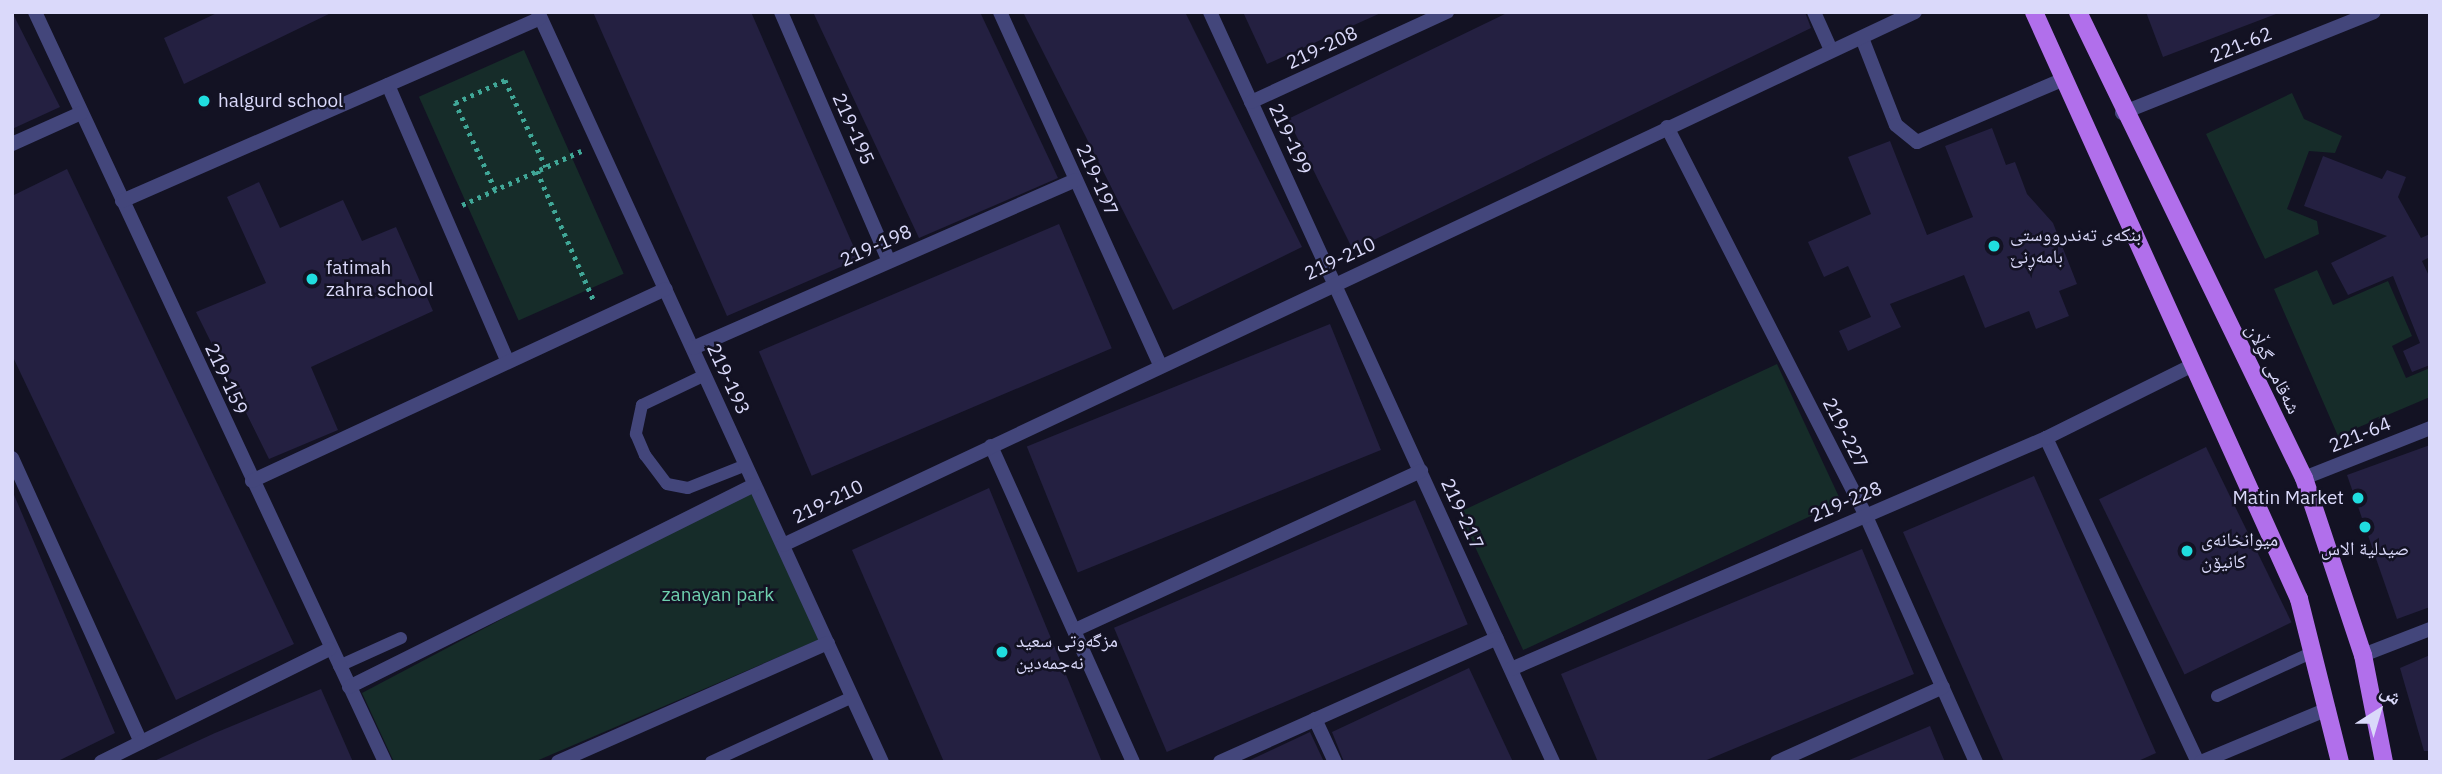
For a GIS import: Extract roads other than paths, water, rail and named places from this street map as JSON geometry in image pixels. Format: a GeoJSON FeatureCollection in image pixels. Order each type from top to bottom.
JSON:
{"type":"FeatureCollection","features":[{"type":"Feature","properties":{"kind":"main road"},"geometry":{"type":"LineString","coordinates":[[2034,12],[2299,599],[2340,762]]}},
{"type":"Feature","properties":{"kind":"main road","name":"شەقامی گوڵان"},"geometry":{"type":"LineString","coordinates":[[2078,12],[2122,113],[2304,478],[2363,655],[2384,762]]}},
{"type":"Feature","properties":{"kind":"street","name":"219-159"},"geometry":{"type":"LineString","coordinates":[[35,12],[385,762]]}},
{"type":"Feature","properties":{"kind":"street","name":"219-195"},"geometry":{"type":"LineString","coordinates":[[781,12],[889,261]]}},
{"type":"Feature","properties":{"kind":"street","name":"219-197"},"geometry":{"type":"LineString","coordinates":[[1000,12],[1160,365]]}},
{"type":"Feature","properties":{"kind":"street","name":"219-199"},"geometry":{"type":"LineString","coordinates":[[1210,12],[1335,283]]}},
{"type":"Feature","properties":{"kind":"street","name":"219-208"},"geometry":{"type":"LineString","coordinates":[[1251,102],[1447,12]]}},
{"type":"Feature","properties":{"kind":"street"},"geometry":{"type":"LineString","coordinates":[[1814,12],[1831,50]]}},
{"type":"Feature","properties":{"kind":"street","name":"219-210"},"geometry":{"type":"LineString","coordinates":[[783,545],[1160,365],[1915,12]]}},
{"type":"Feature","properties":{"kind":"street","name":"221-62"},"geometry":{"type":"LineString","coordinates":[[2122,113],[2374,12]]}},
{"type":"Feature","properties":{"kind":"street"},"geometry":{"type":"LineString","coordinates":[[122,201],[388,85],[539,15]]}},
{"type":"Feature","properties":{"kind":"street","name":"219-193"},"geometry":{"type":"LineString","coordinates":[[539,15],[882,762]]}},
{"type":"Feature","properties":{"kind":"street"},"geometry":{"type":"LineString","coordinates":[[1861,38],[1896,125],[1917,142],[2064,79]]}},
{"type":"Feature","properties":{"kind":"street"},"geometry":{"type":"LineString","coordinates":[[388,85],[507,360]]}},
{"type":"Feature","properties":{"kind":"street"},"geometry":{"type":"LineString","coordinates":[[12,144],[81,113]]}},
{"type":"Feature","properties":{"kind":"street","name":"219-227"},"geometry":{"type":"LineString","coordinates":[[1667,127],[1864,514],[1976,762]]}},
{"type":"Feature","properties":{"kind":"street","name":"219-198"},"geometry":{"type":"LineString","coordinates":[[693,348],[1076,180]]}},
{"type":"Feature","properties":{"kind":"street","name":"219-217"},"geometry":{"type":"LineString","coordinates":[[1335,283],[1553,762]]}},
{"type":"Feature","properties":{"kind":"street"},"geometry":{"type":"LineString","coordinates":[[252,481],[507,360],[666,289]]}},
{"type":"Feature","properties":{"kind":"street","name":"219-228"},"geometry":{"type":"LineString","coordinates":[[1511,669],[1864,514],[2046,438],[2193,365]]}},
{"type":"Feature","properties":{"kind":"street","name":"221-64"},"geometry":{"type":"LineString","coordinates":[[2304,478],[2430,428]]}},
{"type":"Feature","properties":{"kind":"street"},"geometry":{"type":"LineString","coordinates":[[2046,438],[2199,762],[2328,709]]}},
{"type":"Feature","properties":{"kind":"street"},"geometry":{"type":"LineString","coordinates":[[991,446],[1133,762]]}},
{"type":"Feature","properties":{"kind":"street"},"geometry":{"type":"LineString","coordinates":[[12,458],[141,743]]}},
{"type":"Feature","properties":{"kind":"street"},"geometry":{"type":"LineString","coordinates":[[1074,630],[1421,471]]}},
{"type":"Feature","properties":{"kind":"street"},"geometry":{"type":"LineString","coordinates":[[349,687],[755,485]]}},
{"type":"Feature","properties":{"kind":"street"},"geometry":{"type":"LineString","coordinates":[[2363,655],[2430,629]]}},
{"type":"Feature","properties":{"kind":"street"},"geometry":{"type":"LineString","coordinates":[[1220,762],[1497,638]]}},
{"type":"Feature","properties":{"kind":"street"},"geometry":{"type":"LineString","coordinates":[[558,762],[828,643]]}},
{"type":"Feature","properties":{"kind":"street"},"geometry":{"type":"LineString","coordinates":[[101,762],[330,649]]}},
{"type":"Feature","properties":{"kind":"street"},"geometry":{"type":"LineString","coordinates":[[1777,762],[1944,687]]}},
{"type":"Feature","properties":{"kind":"street"},"geometry":{"type":"LineString","coordinates":[[1315,719],[1335,762]]}},
{"type":"Feature","properties":{"kind":"lane"},"geometry":{"type":"LineString","coordinates":[[705,375],[642,405],[636,434],[645,455],[667,484],[688,488],[746,465]]}},
{"type":"Feature","properties":{"kind":"lane"},"geometry":{"type":"LineString","coordinates":[[339,666],[401,638]]}},
{"type":"Feature","properties":{"kind":"lane"},"geometry":{"type":"LineString","coordinates":[[2217,696],[2313,652]]}},
{"type":"Feature","properties":{"kind":"lane"},"geometry":{"type":"LineString","coordinates":[[711,762],[852,697]]}},
{"type":"Feature","properties":{"kind":"place","name":"halgurd school"},"geometry":{"type":"Point","coordinates":[204,101]}},
{"type":"Feature","properties":{"kind":"place","name":"بنکەی تەندرووستی بامەڕنێ"},"geometry":{"type":"Point","coordinates":[1994,246]}},
{"type":"Feature","properties":{"kind":"place","name":"fatimah zahra school"},"geometry":{"type":"Point","coordinates":[312,279]}},
{"type":"Feature","properties":{"kind":"place","name":"Matin Market"},"geometry":{"type":"Point","coordinates":[2358,498]}},
{"type":"Feature","properties":{"kind":"place","name":"صيدلية الاس"},"geometry":{"type":"Point","coordinates":[2365,527]}},
{"type":"Feature","properties":{"kind":"place","name":"میوانخانەی کانیۆن"},"geometry":{"type":"Point","coordinates":[2187,551]}},
{"type":"Feature","properties":{"kind":"place","name":"مزگەوتی سعید نەجمەدین"},"geometry":{"type":"Point","coordinates":[1002,652]}},
{"type":"Feature","properties":{"kind":"park label","name":"zanayan park"},"geometry":{"type":"Point","coordinates":[718,595]}}]}
